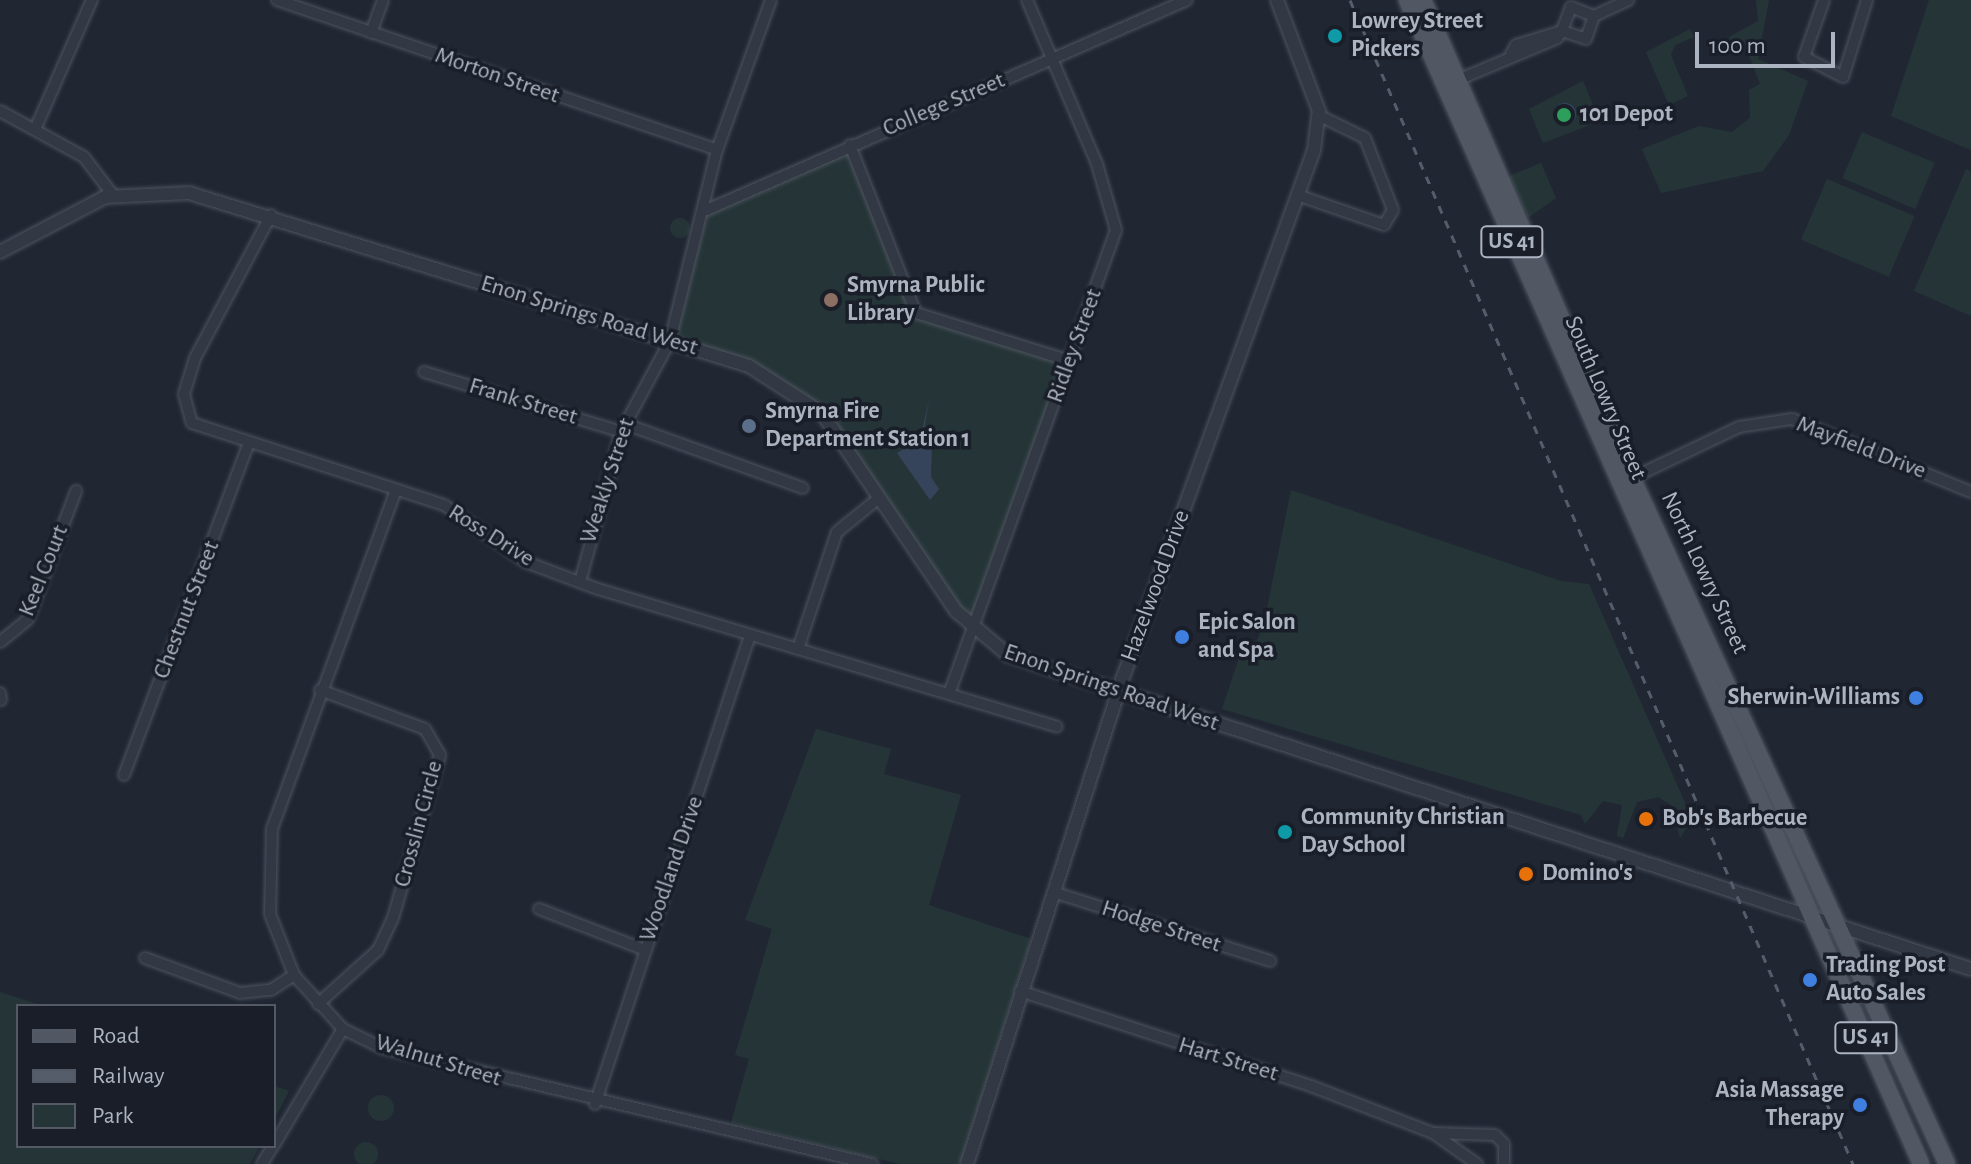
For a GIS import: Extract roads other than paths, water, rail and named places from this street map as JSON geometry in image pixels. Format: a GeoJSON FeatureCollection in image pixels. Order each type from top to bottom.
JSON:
{"type":"FeatureCollection","features":[{"type":"Feature","properties":{"kind":"main road","name":"South Lowry Street"},"geometry":{"type":"LineString","coordinates":[[1407,0],[1450,83],[1809,913],[1921,1164]]}},
{"type":"Feature","properties":{"kind":"main road","name":"US 41"},"geometry":{"type":"LineString","coordinates":[[1423,0],[1450,83]]}},
{"type":"Feature","properties":{"kind":"main road","name":"North Lowry Street"},"geometry":{"type":"LineString","coordinates":[[1624,481],[1840,923],[1947,1164]]}},
{"type":"Feature","properties":{"kind":"main road"},"geometry":{"type":"LineString","coordinates":[[1902,1120],[1926,1115]]}},
{"type":"Feature","properties":{"kind":"street"},"geometry":{"type":"LineString","coordinates":[[37,125],[92,0]]}},
{"type":"Feature","properties":{"kind":"street","name":"Morton Street"},"geometry":{"type":"LineString","coordinates":[[277,0],[717,150]]}},
{"type":"Feature","properties":{"kind":"street"},"geometry":{"type":"LineString","coordinates":[[371,33],[383,0]]}},
{"type":"Feature","properties":{"kind":"street"},"geometry":{"type":"LineString","coordinates":[[670,341],[717,150],[771,0]]}},
{"type":"Feature","properties":{"kind":"street","name":"Ridley Street"},"geometry":{"type":"LineString","coordinates":[[949,694],[976,633],[1116,230],[1053,58],[1027,0]]}},
{"type":"Feature","properties":{"kind":"street","name":"College Street"},"geometry":{"type":"LineString","coordinates":[[702,212],[1187,0]]}},
{"type":"Feature","properties":{"kind":"street"},"geometry":{"type":"LineString","coordinates":[[1277,0],[1320,116],[1365,138],[1393,210],[1384,225],[1297,195]]}},
{"type":"Feature","properties":{"kind":"street"},"geometry":{"type":"LineString","coordinates":[[1450,83],[1561,31],[1586,39],[1594,16],[1629,0]]}},
{"type":"Feature","properties":{"kind":"street"},"geometry":{"type":"LineString","coordinates":[[1824,0],[1804,57],[1843,77],[1867,0]]}},
{"type":"Feature","properties":{"kind":"street"},"geometry":{"type":"LineString","coordinates":[[1561,31],[1570,4],[1594,16]]}},
{"type":"Feature","properties":{"kind":"street"},"geometry":{"type":"LineString","coordinates":[[0,111],[37,125],[84,157],[113,195]]}},
{"type":"Feature","properties":{"kind":"street","name":"Hazelwood Drive"},"geometry":{"type":"LineString","coordinates":[[969,1163],[1020,991],[1117,694],[1297,195],[1320,116]]}},
{"type":"Feature","properties":{"kind":"street"},"geometry":{"type":"LineString","coordinates":[[850,145],[920,315],[1070,361]]}},
{"type":"Feature","properties":{"kind":"street","name":"Enon Springs Road West"},"geometry":{"type":"LineString","coordinates":[[0,252],[113,195],[189,193],[271,215],[763,371],[801,394],[831,423],[976,633],[1008,655],[1117,694],[1809,913],[1971,969]]}},
{"type":"Feature","properties":{"kind":"street","name":"Ross Drive"},"geometry":{"type":"LineString","coordinates":[[271,215],[184,394],[192,423],[248,445],[396,490],[461,514],[526,562],[580,582],[1057,727]]}},
{"type":"Feature","properties":{"kind":"street","name":"Weakly Street"},"geometry":{"type":"LineString","coordinates":[[580,582],[623,428],[670,341]]}},
{"type":"Feature","properties":{"kind":"street","name":"Frank Street"},"geometry":{"type":"LineString","coordinates":[[424,372],[623,428],[803,488]]}},
{"type":"Feature","properties":{"kind":"street","name":"Mayfield Drive"},"geometry":{"type":"LineString","coordinates":[[1624,481],[1739,427],[1792,419],[1971,492]]}},
{"type":"Feature","properties":{"kind":"street","name":"Chestnut Street"},"geometry":{"type":"LineString","coordinates":[[124,775],[248,445]]}},
{"type":"Feature","properties":{"kind":"street","name":"Walnut Street"},"geometry":{"type":"LineString","coordinates":[[396,490],[320,690],[267,860],[270,914],[294,975],[343,1029],[411,1056],[595,1104],[872,1164]]}},
{"type":"Feature","properties":{"kind":"street","name":"Keel Court"},"geometry":{"type":"LineString","coordinates":[[0,642],[28,619],[76,491]]}},
{"type":"Feature","properties":{"kind":"street"},"geometry":{"type":"LineString","coordinates":[[798,649],[837,532],[880,497]]}},
{"type":"Feature","properties":{"kind":"street","name":"Woodland Drive"},"geometry":{"type":"LineString","coordinates":[[595,1104],[750,635]]}},
{"type":"Feature","properties":{"kind":"street","name":"Crosslin Circle"},"geometry":{"type":"LineString","coordinates":[[318,1004],[378,950],[393,918],[440,755],[425,729],[320,690]]}},
{"type":"Feature","properties":{"kind":"street"},"geometry":{"type":"LineString","coordinates":[[0,693],[1,700]]}},
{"type":"Feature","properties":{"kind":"street","name":"Hodge Street"},"geometry":{"type":"LineString","coordinates":[[1053,892],[1270,961]]}},
{"type":"Feature","properties":{"kind":"street"},"geometry":{"type":"LineString","coordinates":[[539,909],[645,950]]}},
{"type":"Feature","properties":{"kind":"street"},"geometry":{"type":"LineString","coordinates":[[145,958],[240,993],[271,990],[294,975]]}},
{"type":"Feature","properties":{"kind":"street","name":"Hart Street"},"geometry":{"type":"LineString","coordinates":[[1020,991],[1433,1133],[1477,1164]]}},
{"type":"Feature","properties":{"kind":"street"},"geometry":{"type":"LineString","coordinates":[[276,1142],[343,1029]]}},
{"type":"Feature","properties":{"kind":"street","name":"Hart Street"},"geometry":{"type":"LineString","coordinates":[[1433,1133],[1495,1135],[1504,1144],[1504,1164]]}},
{"type":"Feature","properties":{"kind":"water"},"geometry":{"type":"Polygon","coordinates":[[[1565,103],[1573,106],[1576,114],[1573,122],[1565,125],[1557,122],[1554,114],[1557,106],[1565,103]]]}},
{"type":"Feature","properties":{"kind":"water"},"geometry":{"type":"Polygon","coordinates":[[[929,401],[923,437],[932,441],[931,477],[939,489],[930,500],[897,453],[920,439],[929,401]]]}},
{"type":"Feature","properties":{"kind":"railway"},"geometry":{"type":"LineString","coordinates":[[1350,0],[1853,1164]]}},
{"type":"Feature","properties":{"kind":"place","name":"Lowrey Street Pickers"},"geometry":{"type":"Point","coordinates":[1335,36]}},
{"type":"Feature","properties":{"kind":"place","name":"101 Depot"},"geometry":{"type":"Point","coordinates":[1564,115]}},
{"type":"Feature","properties":{"kind":"place","name":"Smyrna Public Library"},"geometry":{"type":"Point","coordinates":[831,300]}},
{"type":"Feature","properties":{"kind":"place","name":"Smyrna Fire Department Station 1"},"geometry":{"type":"Point","coordinates":[749,426]}},
{"type":"Feature","properties":{"kind":"place","name":"Epic Salon and Spa"},"geometry":{"type":"Point","coordinates":[1182,637]}},
{"type":"Feature","properties":{"kind":"place","name":"Sherwin-Williams"},"geometry":{"type":"Point","coordinates":[1916,698]}},
{"type":"Feature","properties":{"kind":"place","name":"Bob's Barbecue"},"geometry":{"type":"Point","coordinates":[1646,819]}},
{"type":"Feature","properties":{"kind":"place","name":"Community Christian Day School"},"geometry":{"type":"Point","coordinates":[1285,832]}},
{"type":"Feature","properties":{"kind":"place","name":"Domino's"},"geometry":{"type":"Point","coordinates":[1526,874]}},
{"type":"Feature","properties":{"kind":"place","name":"Trading Post Auto Sales"},"geometry":{"type":"Point","coordinates":[1810,980]}},
{"type":"Feature","properties":{"kind":"place","name":"Asia Massage Therapy"},"geometry":{"type":"Point","coordinates":[1860,1105]}}]}
